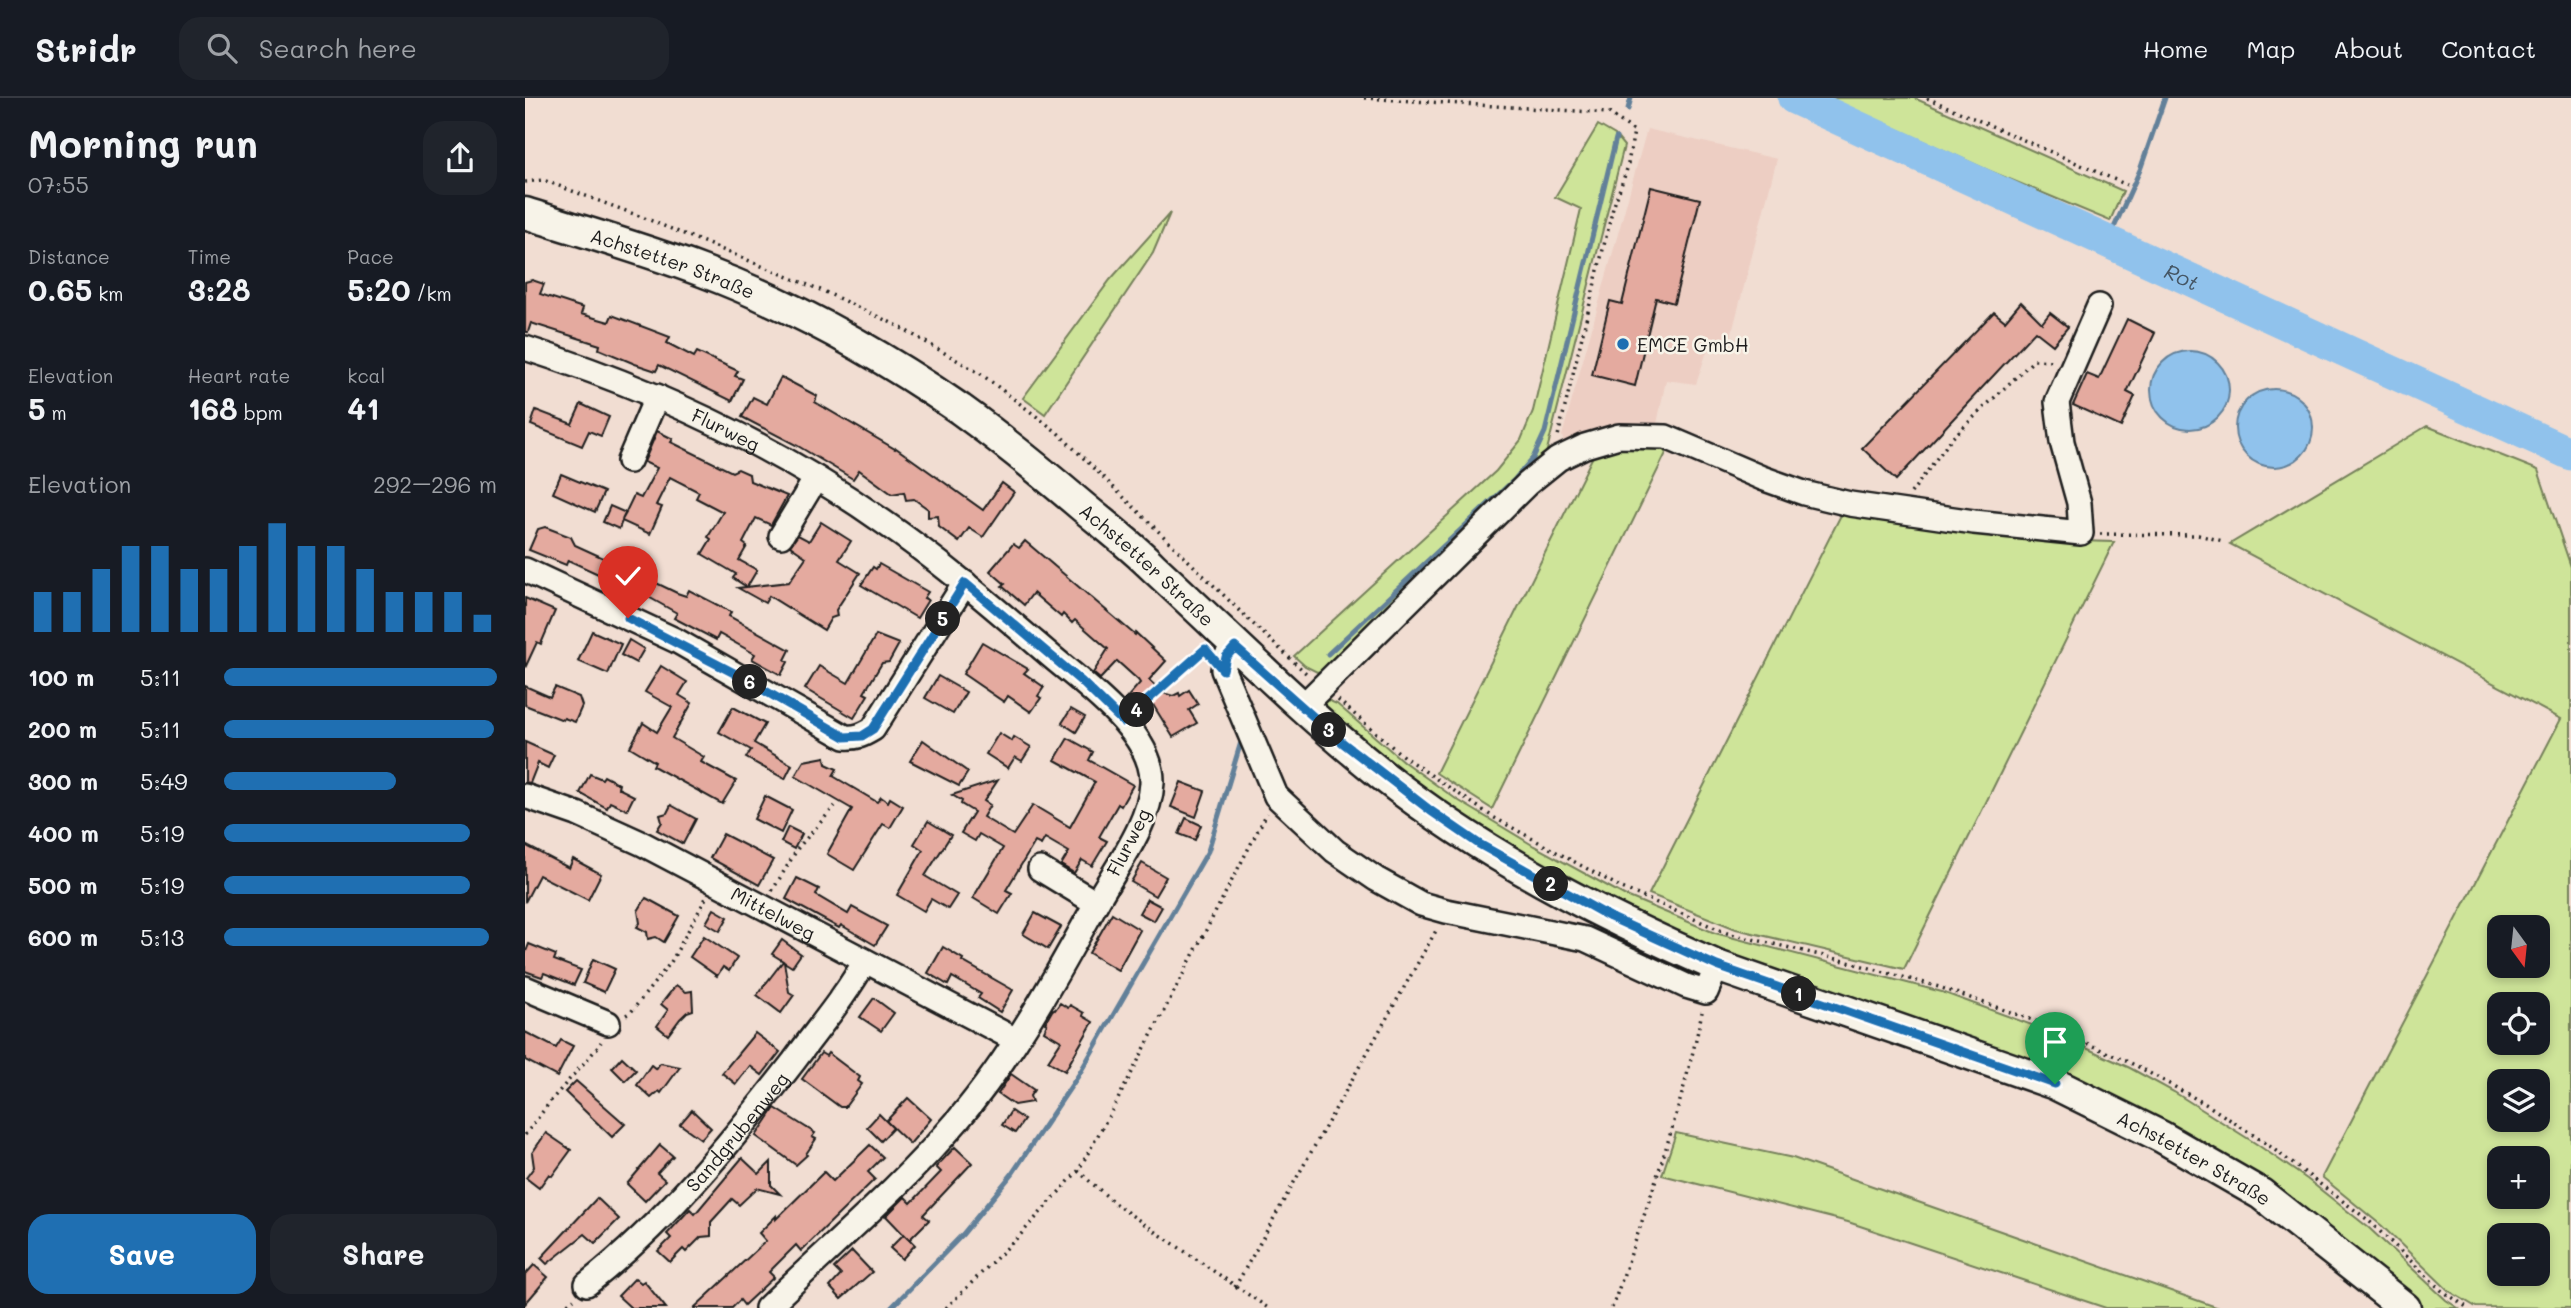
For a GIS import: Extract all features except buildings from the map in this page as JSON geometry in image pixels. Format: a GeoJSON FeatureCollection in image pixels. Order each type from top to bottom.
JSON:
{"type":"FeatureCollection","features":[{"type":"Feature","properties":{"kind":"main road","name":"Achstetter Straße"},"geometry":{"type":"LineString","coordinates":[[525,213],[704,271],[771,300],[899,370],[959,409],[1017,451],[1152,565],[1229,659],[1302,707],[1384,776],[1479,844],[1610,917],[1712,979],[2055,1084],[2162,1137],[2261,1194],[2405,1308]]}},
{"type":"Feature","properties":{"kind":"street"},"geometry":{"type":"LineString","coordinates":[[1302,707],[1506,503],[1558,459],[1585,446],[1619,436],[1666,437],[1804,493],[1850,504],[1973,522],[2081,533],[2079,503],[2061,442],[2057,402],[2099,306]]}},
{"type":"Feature","properties":{"kind":"street","name":"Flurweg"},"geometry":{"type":"LineString","coordinates":[[525,348],[582,366],[657,396],[816,478],[883,521],[965,583],[1082,682],[1123,722],[1140,743],[1149,762],[1152,779],[1145,817],[1058,973],[1016,1040],[950,1128],[907,1175],[767,1308]]}},
{"type":"Feature","properties":{"kind":"street"},"geometry":{"type":"LineString","coordinates":[[629,461],[657,396]]}},
{"type":"Feature","properties":{"kind":"street"},"geometry":{"type":"LineString","coordinates":[[781,536],[816,478]]}},
{"type":"Feature","properties":{"kind":"street"},"geometry":{"type":"LineString","coordinates":[[525,570],[677,641],[845,737],[853,738],[873,729],[965,583]]}},
{"type":"Feature","properties":{"kind":"street"},"geometry":{"type":"LineString","coordinates":[[1229,659],[1276,796],[1335,851],[1356,865],[1421,904],[1585,939],[1686,986],[1712,979]]}},
{"type":"Feature","properties":{"kind":"street","name":"Mittelweg"},"geometry":{"type":"LineString","coordinates":[[525,796],[577,814],[643,844],[1016,1040]]}},
{"type":"Feature","properties":{"kind":"street"},"geometry":{"type":"LineString","coordinates":[[1040,869],[1096,903]]}},
{"type":"Feature","properties":{"kind":"street","name":"Sandgrubenweg"},"geometry":{"type":"LineString","coordinates":[[587,1284],[618,1260],[742,1126],[852,985],[865,961]]}},
{"type":"Feature","properties":{"kind":"street"},"geometry":{"type":"LineString","coordinates":[[525,988],[608,1023]]}},
{"type":"Feature","properties":{"kind":"path"},"geometry":{"type":"LineString","coordinates":[[1364,98],[1609,113],[1633,131],[1627,169],[1613,208],[1565,403],[1557,440],[1558,459]]}},
{"type":"Feature","properties":{"kind":"path"},"geometry":{"type":"LineString","coordinates":[[1927,98],[2127,185]]}},
{"type":"Feature","properties":{"kind":"path"},"geometry":{"type":"LineString","coordinates":[[525,182],[543,180],[745,258],[897,325],[981,374],[1057,432],[1250,621],[1404,757],[1493,817],[1622,888],[1727,933],[1939,987],[2044,1024],[2137,1066],[2209,1106],[2264,1142],[2368,1220],[2441,1290],[2467,1308]]}},
{"type":"Feature","properties":{"kind":"path"},"geometry":{"type":"LineString","coordinates":[[1900,510],[1952,438],[2033,360],[2075,361]]}},
{"type":"Feature","properties":{"kind":"path"},"geometry":{"type":"LineString","coordinates":[[2081,533],[2198,535],[2223,541]]}},
{"type":"Feature","properties":{"kind":"path"},"geometry":{"type":"LineString","coordinates":[[1123,722],[1205,649],[1229,659]]}},
{"type":"Feature","properties":{"kind":"path"},"geometry":{"type":"LineString","coordinates":[[946,1308],[1022,1233],[1077,1171],[1116,1103],[1276,796]]}},
{"type":"Feature","properties":{"kind":"path"},"geometry":{"type":"LineString","coordinates":[[762,907],[798,848],[835,806]]}},
{"type":"Feature","properties":{"kind":"path"},"geometry":{"type":"LineString","coordinates":[[1235,1287],[1446,911]]}},
{"type":"Feature","properties":{"kind":"path"},"geometry":{"type":"LineString","coordinates":[[1612,1308],[1692,1060],[1712,979]]}},
{"type":"Feature","properties":{"kind":"path"},"geometry":{"type":"LineString","coordinates":[[1077,1171],[1118,1206],[1268,1308]]}},
{"type":"Feature","properties":{"kind":"shaded area"},"geometry":{"type":"Polygon","coordinates":[[[1647,129],[1777,159],[1729,344],[1710,342],[1696,384],[1666,380],[1656,429],[1571,448],[1564,443],[1562,436],[1647,129]]]}},
{"type":"Feature","properties":{"kind":"green space"},"geometry":{"type":"Polygon","coordinates":[[[1829,98],[1914,98],[2123,191],[2110,221],[1990,171],[1829,98]]]}},
{"type":"Feature","properties":{"kind":"green space"},"geometry":{"type":"Polygon","coordinates":[[[1598,125],[1615,135],[1624,146],[1545,458],[1328,669],[1317,672],[1305,666],[1294,656],[1496,471],[1521,440],[1533,411],[1581,209],[1555,197],[1598,125]]]}},
{"type":"Feature","properties":{"kind":"green space"},"geometry":{"type":"Polygon","coordinates":[[[1170,213],[1153,253],[1045,414],[1023,398],[1110,280],[1170,213]]]}},
{"type":"Feature","properties":{"kind":"green space"},"geometry":{"type":"Polygon","coordinates":[[[2427,426],[2538,470],[2571,567],[2571,1308],[2476,1307],[2449,1291],[2382,1226],[2322,1177],[2561,719],[2230,544],[2427,426]]]}},
{"type":"Feature","properties":{"kind":"green space"},"geometry":{"type":"Polygon","coordinates":[[[1622,444],[1669,447],[1492,809],[1436,773],[1596,450],[1622,444]]]}},
{"type":"Feature","properties":{"kind":"green space"},"geometry":{"type":"Polygon","coordinates":[[[1843,511],[2042,540],[2114,542],[1904,969],[1736,929],[1649,894],[1843,511]]]}},
{"type":"Feature","properties":{"kind":"green space"},"geometry":{"type":"Polygon","coordinates":[[[1325,699],[1337,704],[1404,762],[1456,799],[1534,846],[1624,895],[1715,933],[1942,992],[2051,1032],[2130,1068],[2174,1092],[2307,1179],[2369,1228],[2458,1308],[2422,1308],[2346,1246],[2261,1185],[1720,954],[1549,873],[1413,783],[1321,704],[1325,699]]]}},
{"type":"Feature","properties":{"kind":"green space"},"geometry":{"type":"Polygon","coordinates":[[[1676,1133],[1793,1158],[2219,1308],[2106,1308],[1848,1222],[1662,1175],[1676,1133]]]}},
{"type":"Feature","properties":{"kind":"water"},"geometry":{"type":"Polygon","coordinates":[[[2190,351],[2205,354],[2218,362],[2226,375],[2229,390],[2226,405],[2218,418],[2205,426],[2190,429],[2175,426],[2162,418],[2154,405],[2151,390],[2154,375],[2162,362],[2175,354],[2190,351]]]}},
{"type":"Feature","properties":{"kind":"water"},"geometry":{"type":"Polygon","coordinates":[[[2274,389],[2289,392],[2302,400],[2310,413],[2313,428],[2310,443],[2302,456],[2289,464],[2274,467],[2259,464],[2246,456],[2238,443],[2235,428],[2238,413],[2246,400],[2259,392],[2274,389]]]}},
{"type":"Feature","properties":{"kind":"waterway"},"geometry":{"type":"LineString","coordinates":[[1628,109],[1631,98]]}},
{"type":"Feature","properties":{"kind":"waterway","name":"Rot"},"geometry":{"type":"LineString","coordinates":[[1794,98],[2571,454]]}},
{"type":"Feature","properties":{"kind":"waterway"},"geometry":{"type":"LineString","coordinates":[[2108,241],[2140,170],[2165,98]]}},
{"type":"Feature","properties":{"kind":"waterway"},"geometry":{"type":"LineString","coordinates":[[1328,654],[1515,479],[1533,458],[1545,432],[1616,138]]}},
{"type":"Feature","properties":{"kind":"waterway"},"geometry":{"type":"LineString","coordinates":[[891,1308],[963,1234],[1012,1174],[1078,1076],[1208,851],[1241,742]]}},
{"type":"Feature","properties":{"kind":"place","name":"EMCE GmbH"},"geometry":{"type":"Point","coordinates":[1623,344]}},
{"type":"Feature","properties":{"kind":"route"},"geometry":{"type":"LineString","coordinates":[[628,618],[677,641],[845,737],[853,738],[873,729],[965,583],[1082,682],[1123,722],[1205,649],[1223,670],[1226,657],[1235,647],[1343,743],[1431,811],[1479,844],[1610,917],[1717,966],[2055,1084]]}}]}
